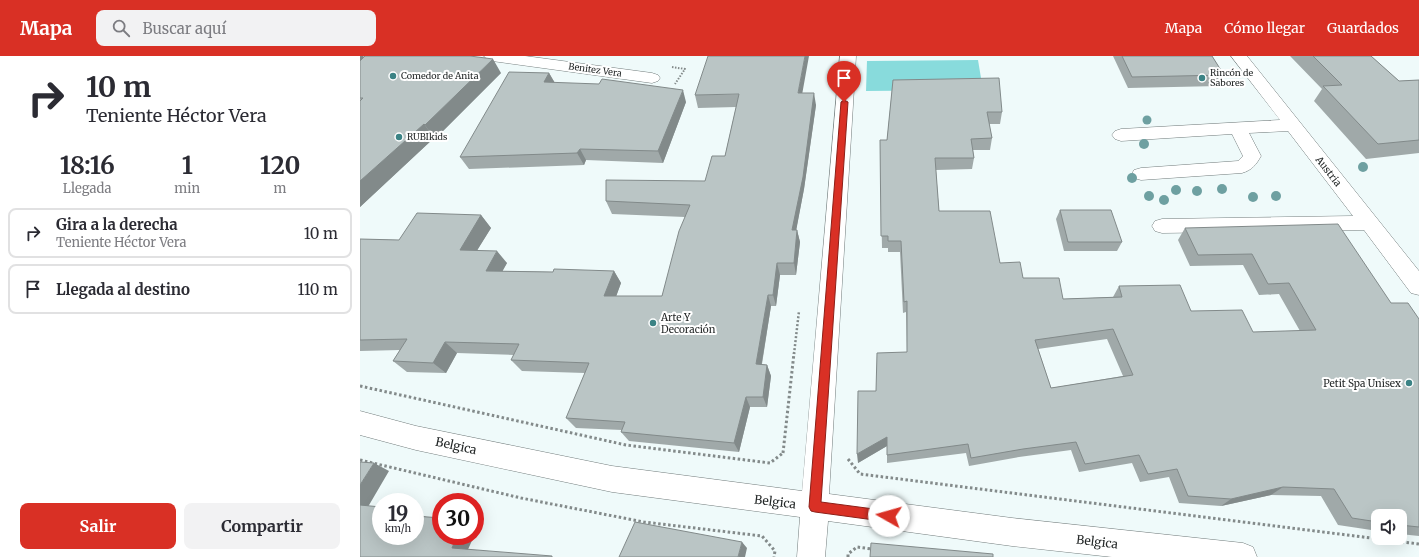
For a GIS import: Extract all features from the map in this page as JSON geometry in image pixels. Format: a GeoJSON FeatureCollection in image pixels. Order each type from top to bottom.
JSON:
{"type":"FeatureCollection","features":[{"type":"Feature","properties":{"kind":"street","name":"Benitez Vera"},"geometry":{"type":"LineString","coordinates":[[492,56],[652,78]]}},
{"type":"Feature","properties":{"kind":"street"},"geometry":{"type":"LineString","coordinates":[[810,557],[815,507],[848,56]]}},
{"type":"Feature","properties":{"kind":"street","name":"Austria"},"geometry":{"type":"LineString","coordinates":[[1239,56],[1419,287]]}},
{"type":"Feature","properties":{"kind":"street"},"geometry":{"type":"LineString","coordinates":[[1121,135],[1293,125]]}},
{"type":"Feature","properties":{"kind":"street"},"geometry":{"type":"LineString","coordinates":[[1141,174],[1242,167],[1249,162],[1252,156],[1238,129]]}},
{"type":"Feature","properties":{"kind":"street"},"geometry":{"type":"LineString","coordinates":[[1162,226],[1369,223]]}},
{"type":"Feature","properties":{"kind":"street","name":"Belgica"},"geometry":{"type":"LineString","coordinates":[[360,423],[416,438],[612,480],[1012,532],[1243,557]]}},
{"type":"Feature","properties":{"kind":"path"},"geometry":{"type":"LineString","coordinates":[[360,386],[626,445],[770,463]]}},
{"type":"Feature","properties":{"kind":"path"},"geometry":{"type":"LineString","coordinates":[[769,469],[770,463],[783,453]]}},
{"type":"Feature","properties":{"kind":"path"},"geometry":{"type":"LineString","coordinates":[[848,458],[860,474],[860,479]]}},
{"type":"Feature","properties":{"kind":"path"},"geometry":{"type":"LineString","coordinates":[[360,460],[521,498],[644,522],[762,536]]}},
{"type":"Feature","properties":{"kind":"path"},"geometry":{"type":"LineString","coordinates":[[860,474],[1419,544]]}},
{"type":"Feature","properties":{"kind":"path"},"geometry":{"type":"LineString","coordinates":[[762,529],[762,536],[775,551],[774,557]]}},
{"type":"Feature","properties":{"kind":"path"},"geometry":{"type":"LineString","coordinates":[[848,557],[848,554],[857,547],[880,550]]}},
{"type":"Feature","properties":{"kind":"shaded area"},"geometry":{"type":"Polygon","coordinates":[[[978,60],[983,90],[866,91],[867,61],[978,60]]]}},
{"type":"Feature","properties":{"kind":"building"},"geometry":{"type":"Polygon","coordinates":[[[365,56],[470,56],[493,59],[425,125],[424,124],[360,181],[360,101],[363,98],[360,98],[360,61],[365,56]]]}},
{"type":"Feature","properties":{"kind":"building"},"geometry":{"type":"Polygon","coordinates":[[[708,56],[805,56],[798,93],[814,93],[803,177],[792,230],[797,230],[794,263],[777,263],[773,295],[768,295],[756,364],[767,365],[763,397],[746,397],[734,443],[621,432],[625,422],[566,418],[589,363],[511,360],[519,344],[445,342],[433,363],[393,361],[407,339],[360,340],[360,239],[399,240],[417,213],[481,215],[460,250],[497,251],[486,271],[553,272],[554,269],[614,271],[604,296],[662,296],[679,231],[690,205],[606,201],[606,180],[705,181],[712,156],[725,156],[739,94],[695,95],[708,56]]]}},
{"type":"Feature","properties":{"kind":"building"},"geometry":{"type":"Polygon","coordinates":[[[1122,56],[1212,56],[1224,75],[1132,77],[1122,56]]]}},
{"type":"Feature","properties":{"kind":"building"},"geometry":{"type":"Polygon","coordinates":[[[1313,56],[1371,56],[1399,81],[1419,80],[1419,140],[1378,144],[1323,86],[1342,85],[1313,56]]]}},
{"type":"Feature","properties":{"kind":"building"},"geometry":{"type":"Polygon","coordinates":[[[509,72],[549,73],[544,82],[599,84],[602,79],[683,90],[658,151],[580,149],[577,153],[460,157],[509,72]]]}},
{"type":"Feature","properties":{"kind":"building"},"geometry":{"type":"Polygon","coordinates":[[[999,78],[1002,112],[987,112],[992,138],[971,139],[974,158],[935,158],[939,211],[990,211],[1000,263],[1020,262],[1023,278],[1059,278],[1063,299],[1122,297],[1119,286],[1180,285],[1191,311],[1242,310],[1253,332],[1316,330],[1289,283],[1268,284],[1252,254],[1198,255],[1185,228],[1338,224],[1391,303],[1408,303],[1419,319],[1419,527],[1407,526],[1407,509],[1371,509],[1371,521],[1352,518],[1334,489],[1283,487],[1231,499],[1188,496],[1177,469],[1148,474],[1139,455],[1085,464],[1076,442],[971,458],[968,444],[887,455],[887,437],[857,454],[858,391],[876,391],[877,353],[907,352],[907,301],[904,302],[901,241],[888,241],[888,236],[881,236],[880,140],[887,140],[893,80],[999,78]],[[1113,329],[1035,340],[1051,388],[1133,375],[1113,329]]]}},
{"type":"Feature","properties":{"kind":"building"},"geometry":{"type":"Polygon","coordinates":[[[1060,210],[1111,210],[1122,242],[1068,242],[1060,210]]]}},
{"type":"Feature","properties":{"kind":"building"},"geometry":{"type":"Polygon","coordinates":[[[360,462],[374,463],[360,485],[360,462]]]}},
{"type":"Feature","properties":{"kind":"building"},"geometry":{"type":"Polygon","coordinates":[[[360,505],[372,506],[372,545],[424,545],[424,517],[432,517],[432,545],[453,545],[452,548],[552,556],[552,557],[360,557],[360,505]]]}},
{"type":"Feature","properties":{"kind":"building"},"geometry":{"type":"Polygon","coordinates":[[[635,522],[742,542],[738,557],[619,557],[635,522]]]}},
{"type":"Feature","properties":{"kind":"building"},"geometry":{"type":"Polygon","coordinates":[[[871,543],[993,554],[993,557],[870,557],[871,543]]]}},
{"type":"Feature","properties":{"kind":"place","name":"Comedor de Anita"},"geometry":{"type":"Point","coordinates":[393,76]}},
{"type":"Feature","properties":{"kind":"place","name":"Rincón de Sabores"},"geometry":{"type":"Point","coordinates":[1202,78]}},
{"type":"Feature","properties":{"kind":"place","name":"RUBIkids"},"geometry":{"type":"Point","coordinates":[399,137]}},
{"type":"Feature","properties":{"kind":"place","name":"Arte Y Decoración"},"geometry":{"type":"Point","coordinates":[653,323]}},
{"type":"Feature","properties":{"kind":"place","name":"Petit Spa Unisex"},"geometry":{"type":"Point","coordinates":[1409,383]}},
{"type":"Feature","properties":{"kind":"route"},"geometry":{"type":"LineString","coordinates":[[844,102],[815,507],[889,516]]}}]}
